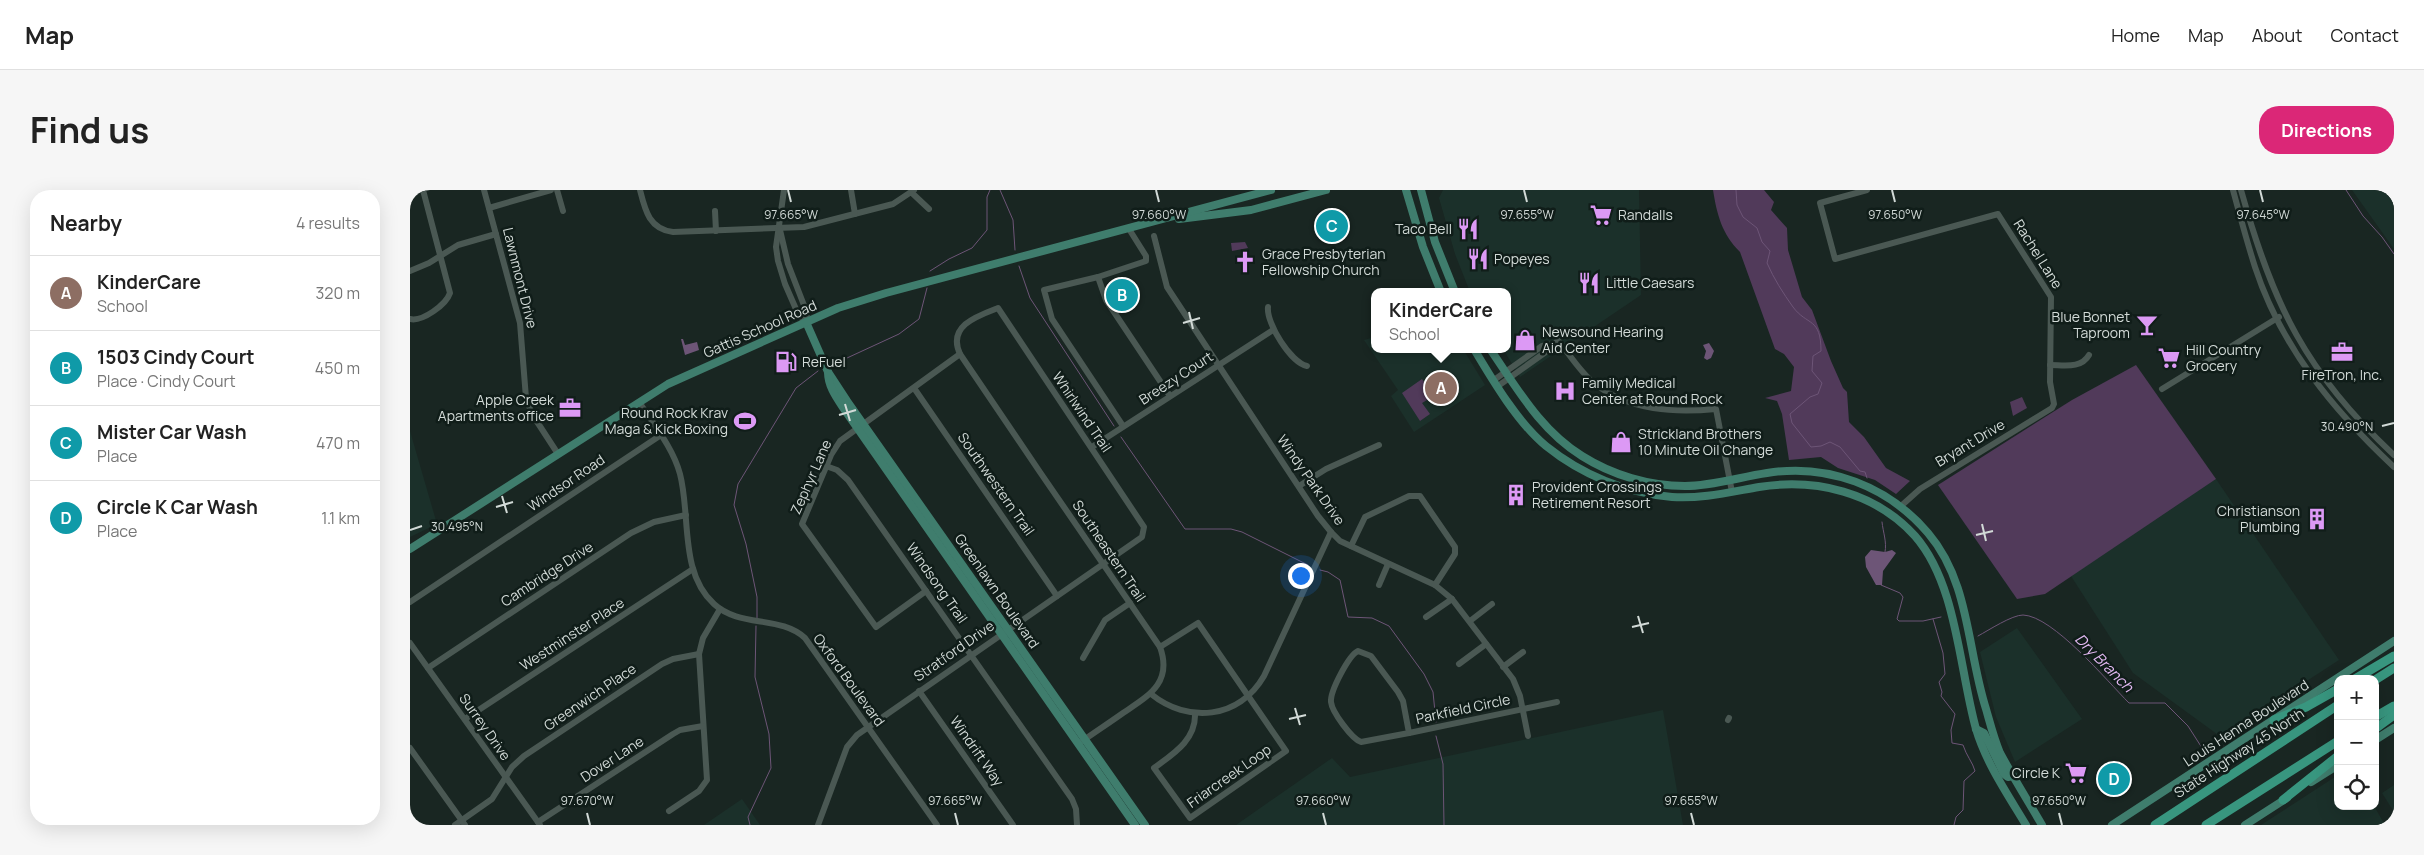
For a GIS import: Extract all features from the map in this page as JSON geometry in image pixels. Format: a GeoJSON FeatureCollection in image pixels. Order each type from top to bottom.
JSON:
{"type":"FeatureCollection","features":[{"type":"Feature","properties":{"kind":"highway"},"geometry":{"type":"LineString","coordinates":[[2362,675],[2394,656]]}},
{"type":"Feature","properties":{"kind":"highway"},"geometry":{"type":"LineString","coordinates":[[2379,677],[2394,668]]}},
{"type":"Feature","properties":{"kind":"highway"},"geometry":{"type":"LineString","coordinates":[[2274,720],[2306,707],[2334,690]]}},
{"type":"Feature","properties":{"kind":"highway"},"geometry":{"type":"LineString","coordinates":[[2379,715],[2394,706]]}},
{"type":"Feature","properties":{"kind":"highway","name":"State Highway 45 North"},"geometry":{"type":"LineString","coordinates":[[2155,825],[2334,708]]}},
{"type":"Feature","properties":{"kind":"highway"},"geometry":{"type":"LineString","coordinates":[[2379,726],[2394,715]]}},
{"type":"Feature","properties":{"kind":"highway"},"geometry":{"type":"LineString","coordinates":[[2206,825],[2334,744]]}},
{"type":"Feature","properties":{"kind":"highway"},"geometry":{"type":"LineString","coordinates":[[2283,800],[2334,759]]}},
{"type":"Feature","properties":{"kind":"main road","name":"Gattis School Road"},"geometry":{"type":"LineString","coordinates":[[410,549],[639,402],[679,379],[806,322],[869,297],[1271,190]]}},
{"type":"Feature","properties":{"kind":"main road","name":"Gattis School Road"},"geometry":{"type":"LineString","coordinates":[[1160,221],[1251,210],[1326,190]]}},
{"type":"Feature","properties":{"kind":"main road"},"geometry":{"type":"LineString","coordinates":[[1421,190],[1435,242],[1453,288]]}},
{"type":"Feature","properties":{"kind":"main road"},"geometry":{"type":"LineString","coordinates":[[1406,192],[1423,247],[1440,288]]}},
{"type":"Feature","properties":{"kind":"main road","name":"Greenlawn Boulevard"},"geometry":{"type":"LineString","coordinates":[[806,322],[828,372],[1082,742],[1135,825]]}},
{"type":"Feature","properties":{"kind":"main road"},"geometry":{"type":"LineString","coordinates":[[1477,353],[1527,426],[1544,444],[1565,460],[1591,475],[1641,493],[1673,497],[1732,492],[1787,484],[1819,485],[1858,496],[1893,516],[1914,536],[1930,557],[1940,576],[1976,729],[1998,777],[2026,825]]}},
{"type":"Feature","properties":{"kind":"main road"},"geometry":{"type":"LineString","coordinates":[[1493,353],[1528,408],[1560,439],[1580,455],[1606,469],[1640,480],[1685,486],[1769,473],[1798,471],[1850,478],[1888,497],[1901,506],[1928,532],[1943,553],[1953,572],[1985,706],[1999,751],[2042,825]]}},
{"type":"Feature","properties":{"kind":"main road","name":"Greenlawn Boulevard"},"geometry":{"type":"LineString","coordinates":[[828,372],[828,380],[832,390],[856,427],[1005,631]]}},
{"type":"Feature","properties":{"kind":"main road","name":"Louis Henna Boulevard"},"geometry":{"type":"LineString","coordinates":[[2112,825],[2394,641]]}},
{"type":"Feature","properties":{"kind":"main road"},"geometry":{"type":"LineString","coordinates":[[2379,737],[2394,728]]}},
{"type":"Feature","properties":{"kind":"main road"},"geometry":{"type":"LineString","coordinates":[[1976,729],[1984,733],[2004,774],[2008,777],[2013,776]]}},
{"type":"Feature","properties":{"kind":"main road","name":"Greenlawn Boulevard"},"geometry":{"type":"LineString","coordinates":[[1082,742],[1145,825]]}},
{"type":"Feature","properties":{"kind":"main road"},"geometry":{"type":"LineString","coordinates":[[2245,825],[2334,768]]}},
{"type":"Feature","properties":{"kind":"street"},"geometry":{"type":"LineString","coordinates":[[410,319],[419,319],[449,297],[450,290],[423,190]]}},
{"type":"Feature","properties":{"kind":"street","name":"Lawnmont Drive"},"geometry":{"type":"LineString","coordinates":[[484,190],[520,323],[526,398],[532,414],[558,454]]}},
{"type":"Feature","properties":{"kind":"street"},"geometry":{"type":"LineString","coordinates":[[489,208],[551,190]]}},
{"type":"Feature","properties":{"kind":"street"},"geometry":{"type":"LineString","coordinates":[[557,190],[563,211]]}},
{"type":"Feature","properties":{"kind":"street"},"geometry":{"type":"LineString","coordinates":[[640,190],[648,217],[661,229],[673,232],[804,228],[893,204],[913,192],[929,210]]}},
{"type":"Feature","properties":{"kind":"street","name":"Greenlawn Boulevard"},"geometry":{"type":"LineString","coordinates":[[784,190],[780,230],[776,247],[782,278],[798,316],[806,322]]}},
{"type":"Feature","properties":{"kind":"street"},"geometry":{"type":"LineString","coordinates":[[851,190],[855,214]]}},
{"type":"Feature","properties":{"kind":"street","name":"Rachel Lane"},"geometry":{"type":"LineString","coordinates":[[1866,190],[1820,203],[1835,259],[1998,214],[2052,297],[2050,389],[2054,404]]}},
{"type":"Feature","properties":{"kind":"street"},"geometry":{"type":"LineString","coordinates":[[2233,190],[2255,268],[2277,318],[2302,363],[2356,431],[2394,466]]}},
{"type":"Feature","properties":{"kind":"street"},"geometry":{"type":"LineString","coordinates":[[2241,190],[2257,248],[2284,314],[2327,384],[2360,422],[2394,455]]}},
{"type":"Feature","properties":{"kind":"street"},"geometry":{"type":"LineString","coordinates":[[715,211],[716,231]]}},
{"type":"Feature","properties":{"kind":"street"},"geometry":{"type":"LineString","coordinates":[[1124,426],[1052,319],[1044,290],[1140,265],[1146,261],[1146,256],[1129,229]]}},
{"type":"Feature","properties":{"kind":"street","name":"Greenlawn Boulevard"},"geometry":{"type":"LineString","coordinates":[[780,230],[788,264],[807,312],[806,322]]}},
{"type":"Feature","properties":{"kind":"street"},"geometry":{"type":"LineString","coordinates":[[410,271],[458,244],[496,234]]}},
{"type":"Feature","properties":{"kind":"street","name":"Windy Park Drive"},"geometry":{"type":"LineString","coordinates":[[1154,236],[1167,287],[1298,486],[1331,532],[1351,546],[1435,585],[1452,599],[1515,683],[1523,709],[1528,736]]}},
{"type":"Feature","properties":{"kind":"street"},"geometry":{"type":"LineString","coordinates":[[1098,276],[1106,300],[1170,396]]}},
{"type":"Feature","properties":{"kind":"street"},"geometry":{"type":"LineString","coordinates":[[1268,307],[1268,320],[1274,330],[1296,360],[1307,366]]}},
{"type":"Feature","properties":{"kind":"street","name":"Whirlwind Trail"},"geometry":{"type":"LineString","coordinates":[[960,354],[956,338],[963,326],[973,318],[998,308],[1092,447],[1144,530]]}},
{"type":"Feature","properties":{"kind":"street"},"geometry":{"type":"LineString","coordinates":[[2162,389],[2284,314]]}},
{"type":"Feature","properties":{"kind":"street","name":"Breezy Court"},"geometry":{"type":"LineString","coordinates":[[1092,447],[1274,330]]}},
{"type":"Feature","properties":{"kind":"street"},"geometry":{"type":"LineString","coordinates":[[1496,383],[1550,349],[1558,340],[1573,361],[1595,384],[1630,403],[1667,411],[1716,408],[1732,492]]}},
{"type":"Feature","properties":{"kind":"street","name":"Zephyr Lane"},"geometry":{"type":"LineString","coordinates":[[926,591],[876,627],[802,524],[826,466],[840,440],[960,354]]}},
{"type":"Feature","properties":{"kind":"street","name":"Southeastern Trail"},"geometry":{"type":"LineString","coordinates":[[960,354],[1160,647],[1164,661],[1162,676],[1151,694],[1082,742]]}},
{"type":"Feature","properties":{"kind":"street"},"geometry":{"type":"LineString","coordinates":[[2050,365],[2076,365],[2082,363],[2089,355]]}},
{"type":"Feature","properties":{"kind":"street","name":"Southwestern Trail"},"geometry":{"type":"LineString","coordinates":[[914,388],[1057,596]]}},
{"type":"Feature","properties":{"kind":"street","name":"Oxford Boulevard"},"geometry":{"type":"LineString","coordinates":[[639,402],[661,435],[678,466],[693,569],[703,592],[720,609],[743,620],[787,628],[799,633],[937,825]]}},
{"type":"Feature","properties":{"kind":"street","name":"Bryant Drive"},"geometry":{"type":"LineString","coordinates":[[1901,506],[1920,489],[2048,411],[2054,404]]}},
{"type":"Feature","properties":{"kind":"street","name":"Windsor Road"},"geometry":{"type":"LineString","coordinates":[[410,602],[661,435]]}},
{"type":"Feature","properties":{"kind":"street"},"geometry":{"type":"LineString","coordinates":[[1298,486],[1326,470],[1379,445]]}},
{"type":"Feature","properties":{"kind":"street","name":"Windsong Trail"},"geometry":{"type":"LineString","coordinates":[[826,466],[837,470],[848,480],[972,655],[1072,799],[1076,809],[1077,825]]}},
{"type":"Feature","properties":{"kind":"street"},"geometry":{"type":"LineString","coordinates":[[1351,546],[1365,517],[1409,496],[1420,496],[1455,547],[1455,554],[1435,585]]}},
{"type":"Feature","properties":{"kind":"street","name":"Cambridge Drive"},"geometry":{"type":"LineString","coordinates":[[428,668],[638,529],[662,520],[686,515]]}},
{"type":"Feature","properties":{"kind":"street","name":"Stratford Drive"},"geometry":{"type":"LineString","coordinates":[[818,825],[847,747],[856,735],[1142,537],[1144,530]]}},
{"type":"Feature","properties":{"kind":"street"},"geometry":{"type":"LineString","coordinates":[[1151,694],[1169,706],[1195,714],[1222,711],[1249,695],[1264,676],[1331,532]]}},
{"type":"Feature","properties":{"kind":"street"},"geometry":{"type":"LineString","coordinates":[[1379,585],[1388,564]]}},
{"type":"Feature","properties":{"kind":"street","name":"Westminster Place"},"geometry":{"type":"LineString","coordinates":[[465,719],[693,569]]}},
{"type":"Feature","properties":{"kind":"street"},"geometry":{"type":"LineString","coordinates":[[1426,617],[1452,599]]}},
{"type":"Feature","properties":{"kind":"street"},"geometry":{"type":"LineString","coordinates":[[1083,658],[1105,620],[1130,603]]}},
{"type":"Feature","properties":{"kind":"street"},"geometry":{"type":"LineString","coordinates":[[1470,621],[1492,604]]}},
{"type":"Feature","properties":{"kind":"street"},"geometry":{"type":"LineString","coordinates":[[669,812],[699,791],[707,780],[698,654],[703,638],[720,609]]}},
{"type":"Feature","properties":{"kind":"street"},"geometry":{"type":"LineString","coordinates":[[1951,618],[1964,615]]}},
{"type":"Feature","properties":{"kind":"street"},"geometry":{"type":"LineString","coordinates":[[1160,647],[1198,623],[1249,695]]}},
{"type":"Feature","properties":{"kind":"street","name":"Surrey Drive"},"geometry":{"type":"LineString","coordinates":[[410,643],[539,824]]}},
{"type":"Feature","properties":{"kind":"street"},"geometry":{"type":"LineString","coordinates":[[1459,664],[1486,644]]}},
{"type":"Feature","properties":{"kind":"street","name":"Parkfield Circle"},"geometry":{"type":"LineString","coordinates":[[1409,733],[1403,701],[1398,692],[1371,656],[1356,652],[1350,657],[1332,695],[1333,709],[1353,737],[1361,742],[1409,733],[1556,702]]}},
{"type":"Feature","properties":{"kind":"street"},"geometry":{"type":"LineString","coordinates":[[1503,667],[1524,652]]}},
{"type":"Feature","properties":{"kind":"street","name":"Greenwich Place"},"geometry":{"type":"LineString","coordinates":[[455,825],[464,823],[492,799],[512,767],[524,756],[662,664],[674,659],[698,654]]}},
{"type":"Feature","properties":{"kind":"street","name":"Windrift Way"},"geometry":{"type":"LineString","coordinates":[[919,691],[1013,825]]}},
{"type":"Feature","properties":{"kind":"street","name":"Friarcreek Loop"},"geometry":{"type":"LineString","coordinates":[[1195,714],[1193,726],[1186,741],[1178,750],[1154,768],[1190,818],[1286,751],[1249,695]]}},
{"type":"Feature","properties":{"kind":"street","name":"Dover Lane"},"geometry":{"type":"LineString","coordinates":[[539,824],[672,734],[683,729],[703,726]]}},
{"type":"Feature","properties":{"kind":"street"},"geometry":{"type":"LineString","coordinates":[[410,748],[464,823]]}},
{"type":"Feature","properties":{"kind":"shaded area"},"geometry":{"type":"Polygon","coordinates":[[[1443,190],[1639,190],[1641,295],[1520,377],[1505,353],[1511,353],[1511,288],[1468,288],[1455,254],[1439,198],[1443,190]]]}},
{"type":"Feature","properties":{"kind":"shaded area"},"geometry":{"type":"Polygon","coordinates":[[[1713,190],[1764,190],[1774,202],[1771,210],[1787,228],[1788,250],[1802,297],[1812,310],[1831,361],[1843,388],[1847,392],[1849,422],[1864,437],[1886,468],[1910,481],[1896,494],[1875,480],[1838,468],[1821,457],[1789,460],[1782,414],[1777,401],[1765,398],[1791,391],[1794,367],[1784,354],[1775,349],[1740,252],[1721,224],[1713,190]]]}},
{"type":"Feature","properties":{"kind":"shaded area"},"geometry":{"type":"Polygon","coordinates":[[[2352,190],[2394,190],[2394,249],[2352,190]]]}},
{"type":"Feature","properties":{"kind":"shaded area"},"geometry":{"type":"Polygon","coordinates":[[[1245,242],[1248,248],[1232,251],[1231,243],[1245,242]]]}},
{"type":"Feature","properties":{"kind":"shaded area"},"geometry":{"type":"Polygon","coordinates":[[[1371,338],[1371,350],[1364,340],[1371,338]]]}},
{"type":"Feature","properties":{"kind":"shaded area"},"geometry":{"type":"Polygon","coordinates":[[[681,339],[683,339],[685,345],[697,342],[699,350],[685,355],[681,339]]]}},
{"type":"Feature","properties":{"kind":"shaded area"},"geometry":{"type":"Polygon","coordinates":[[[1709,343],[1714,351],[1711,358],[1707,360],[1704,358],[1706,351],[1703,345],[1709,343]]]}},
{"type":"Feature","properties":{"kind":"shaded area"},"geometry":{"type":"Polygon","coordinates":[[[1373,353],[1465,353],[1485,385],[1414,432],[1391,396],[1398,390],[1373,353]]]}},
{"type":"Feature","properties":{"kind":"shaded area"},"geometry":{"type":"Polygon","coordinates":[[[2136,365],[2216,479],[2045,594],[2017,599],[1938,485],[2072,400],[2136,365]]]}},
{"type":"Feature","properties":{"kind":"shaded area"},"geometry":{"type":"Polygon","coordinates":[[[1422,379],[1434,396],[1422,403],[1430,414],[1420,421],[1402,393],[1422,379]]]}},
{"type":"Feature","properties":{"kind":"shaded area"},"geometry":{"type":"Polygon","coordinates":[[[2022,397],[2027,408],[2013,416],[2010,402],[2022,397]]]}},
{"type":"Feature","properties":{"kind":"shaded area"},"geometry":{"type":"Polygon","coordinates":[[[410,431],[437,524],[410,537],[410,431]]]}},
{"type":"Feature","properties":{"kind":"shaded area"},"geometry":{"type":"Polygon","coordinates":[[[2216,479],[2339,660],[2221,737],[2133,673],[2071,576],[2216,479]]]}},
{"type":"Feature","properties":{"kind":"shaded area"},"geometry":{"type":"Polygon","coordinates":[[[1871,550],[1885,552],[1892,550],[1896,553],[1883,571],[1882,585],[1876,585],[1866,567],[1865,557],[1871,550]]]}},
{"type":"Feature","properties":{"kind":"shaded area"},"geometry":{"type":"Polygon","coordinates":[[[2017,628],[2082,719],[2015,762],[1996,717],[1980,652],[2017,628]]]}},
{"type":"Feature","properties":{"kind":"shaded area"},"geometry":{"type":"Polygon","coordinates":[[[1663,710],[1683,825],[1236,825],[1332,758],[1350,777],[1663,710]]]}},
{"type":"Feature","properties":{"kind":"shaded area"},"geometry":{"type":"Polygon","coordinates":[[[2334,778],[2334,810],[2376,810],[2385,825],[2261,825],[2334,778]]]}},
{"type":"Feature","properties":{"kind":"shaded area"},"geometry":{"type":"Polygon","coordinates":[[[2394,785],[2394,812],[2382,793],[2394,785]]]}},
{"type":"Feature","properties":{"kind":"shaded area"},"geometry":{"type":"Polygon","coordinates":[[[742,799],[760,825],[704,825],[742,799]]]}},
{"type":"Feature","properties":{"kind":"waterway"},"geometry":{"type":"LineString","coordinates":[[930,271],[972,248],[987,230],[987,197],[990,190]]}},
{"type":"Feature","properties":{"kind":"waterway"},"geometry":{"type":"LineString","coordinates":[[1000,190],[1013,220],[1015,250]]}},
{"type":"Feature","properties":{"kind":"waterway","name":"Dry Branch"},"geometry":{"type":"LineString","coordinates":[[1736,190],[1737,205],[1743,217],[1757,228],[1762,242],[1770,251],[1767,263],[1782,291],[1798,313],[1812,323],[1819,332],[1821,351],[1813,356],[1812,371],[1822,383],[1818,394],[1810,397],[1790,414],[1792,423],[1811,447],[1821,446],[1830,442],[1840,447],[1860,471],[1865,472],[1867,478]]}},
{"type":"Feature","properties":{"kind":"waterway"},"geometry":{"type":"LineString","coordinates":[[2346,190],[2363,216],[2394,254]]}},
{"type":"Feature","properties":{"kind":"waterway"},"geometry":{"type":"LineString","coordinates":[[1019,266],[1030,298],[1114,426]]}},
{"type":"Feature","properties":{"kind":"waterway"},"geometry":{"type":"LineString","coordinates":[[834,364],[899,334],[919,319],[927,288]]}},
{"type":"Feature","properties":{"kind":"waterway"},"geometry":{"type":"LineString","coordinates":[[757,618],[757,597],[746,544],[734,505],[738,484],[796,388],[818,371]]}},
{"type":"Feature","properties":{"kind":"waterway"},"geometry":{"type":"LineString","coordinates":[[1121,437],[1185,529],[1231,529],[1242,532],[1308,565]]}},
{"type":"Feature","properties":{"kind":"waterway","name":"Dry Branch"},"geometry":{"type":"LineString","coordinates":[[1882,522],[1885,552]]}},
{"type":"Feature","properties":{"kind":"waterway"},"geometry":{"type":"LineString","coordinates":[[1320,570],[1328,572],[1340,580],[1348,617],[1372,618],[1389,626],[1424,674],[1433,692],[1436,722]]}},
{"type":"Feature","properties":{"kind":"waterway","name":"Dry Branch"},"geometry":{"type":"LineString","coordinates":[[1881,585],[1900,593],[1903,597],[1897,619],[1899,621],[1923,621],[1941,617]]}},
{"type":"Feature","properties":{"kind":"waterway","name":"Dry Branch"},"geometry":{"type":"LineString","coordinates":[[1978,636],[2013,617],[2023,615],[2035,618],[2064,637],[2129,703],[2165,703],[2188,726],[2204,751]]}},
{"type":"Feature","properties":{"kind":"waterway"},"geometry":{"type":"LineString","coordinates":[[1933,619],[1943,653],[1945,674],[1939,682],[1942,692],[1941,696],[1955,714],[1951,730],[1952,743],[1963,745],[1975,771],[1964,781],[1963,810],[1956,817],[1954,825]]}},
{"type":"Feature","properties":{"kind":"waterway"},"geometry":{"type":"LineString","coordinates":[[750,825],[748,817],[771,768],[769,734],[755,677],[756,626]]}},
{"type":"Feature","properties":{"kind":"waterway"},"geometry":{"type":"LineString","coordinates":[[1436,736],[1443,764],[1444,825]]}},
{"type":"Feature","properties":{"kind":"place","name":"Randalls"},"geometry":{"type":"Point","coordinates":[1601,215]}},
{"type":"Feature","properties":{"kind":"place","name":"Mister Car Wash"},"geometry":{"type":"Point","coordinates":[1332,226]}},
{"type":"Feature","properties":{"kind":"place","name":"Taco Bell"},"geometry":{"type":"Point","coordinates":[1468,229]}},
{"type":"Feature","properties":{"kind":"place","name":"Popeyes"},"geometry":{"type":"Point","coordinates":[1478,259]}},
{"type":"Feature","properties":{"kind":"place","name":"Grace Presbyterian Fellowship Church"},"geometry":{"type":"Point","coordinates":[1245,262]}},
{"type":"Feature","properties":{"kind":"place","name":"Little Caesars"},"geometry":{"type":"Point","coordinates":[1589,283]}},
{"type":"Feature","properties":{"kind":"place","name":"1503 Cindy Court"},"geometry":{"type":"Point","coordinates":[1122,295]}},
{"type":"Feature","properties":{"kind":"place","name":"Blue Bonnet Taproom"},"geometry":{"type":"Point","coordinates":[2147,325]}},
{"type":"Feature","properties":{"kind":"place","name":"Newsound Hearing Aid Center"},"geometry":{"type":"Point","coordinates":[1525,340]}},
{"type":"Feature","properties":{"kind":"place","name":"FireTron, Inc."},"geometry":{"type":"Point","coordinates":[2342,352]}},
{"type":"Feature","properties":{"kind":"place","name":"Hill Country Grocery"},"geometry":{"type":"Point","coordinates":[2169,358]}},
{"type":"Feature","properties":{"kind":"place","name":"ReFuel"},"geometry":{"type":"Point","coordinates":[786,362]}},
{"type":"Feature","properties":{"kind":"place","name":"KinderCare"},"geometry":{"type":"Point","coordinates":[1441,388]}},
{"type":"Feature","properties":{"kind":"place","name":"Family Medical Center at Round Rock"},"geometry":{"type":"Point","coordinates":[1565,391]}},
{"type":"Feature","properties":{"kind":"place","name":"Apple Creek Apartments office"},"geometry":{"type":"Point","coordinates":[570,408]}},
{"type":"Feature","properties":{"kind":"place","name":"Round Rock Krav Maga & Kick Boxing"},"geometry":{"type":"Point","coordinates":[745,421]}},
{"type":"Feature","properties":{"kind":"place","name":"Strickland Brothers 10 Minute Oil Change"},"geometry":{"type":"Point","coordinates":[1621,442]}},
{"type":"Feature","properties":{"kind":"place","name":"Provident Crossings Retirement Resort"},"geometry":{"type":"Point","coordinates":[1516,495]}},
{"type":"Feature","properties":{"kind":"place","name":"Christianson Plumbing"},"geometry":{"type":"Point","coordinates":[2317,519]}},
{"type":"Feature","properties":{"kind":"place","name":"Circle K"},"geometry":{"type":"Point","coordinates":[2076,773]}},
{"type":"Feature","properties":{"kind":"place","name":"Circle K Car Wash"},"geometry":{"type":"Point","coordinates":[2114,779]}}]}
